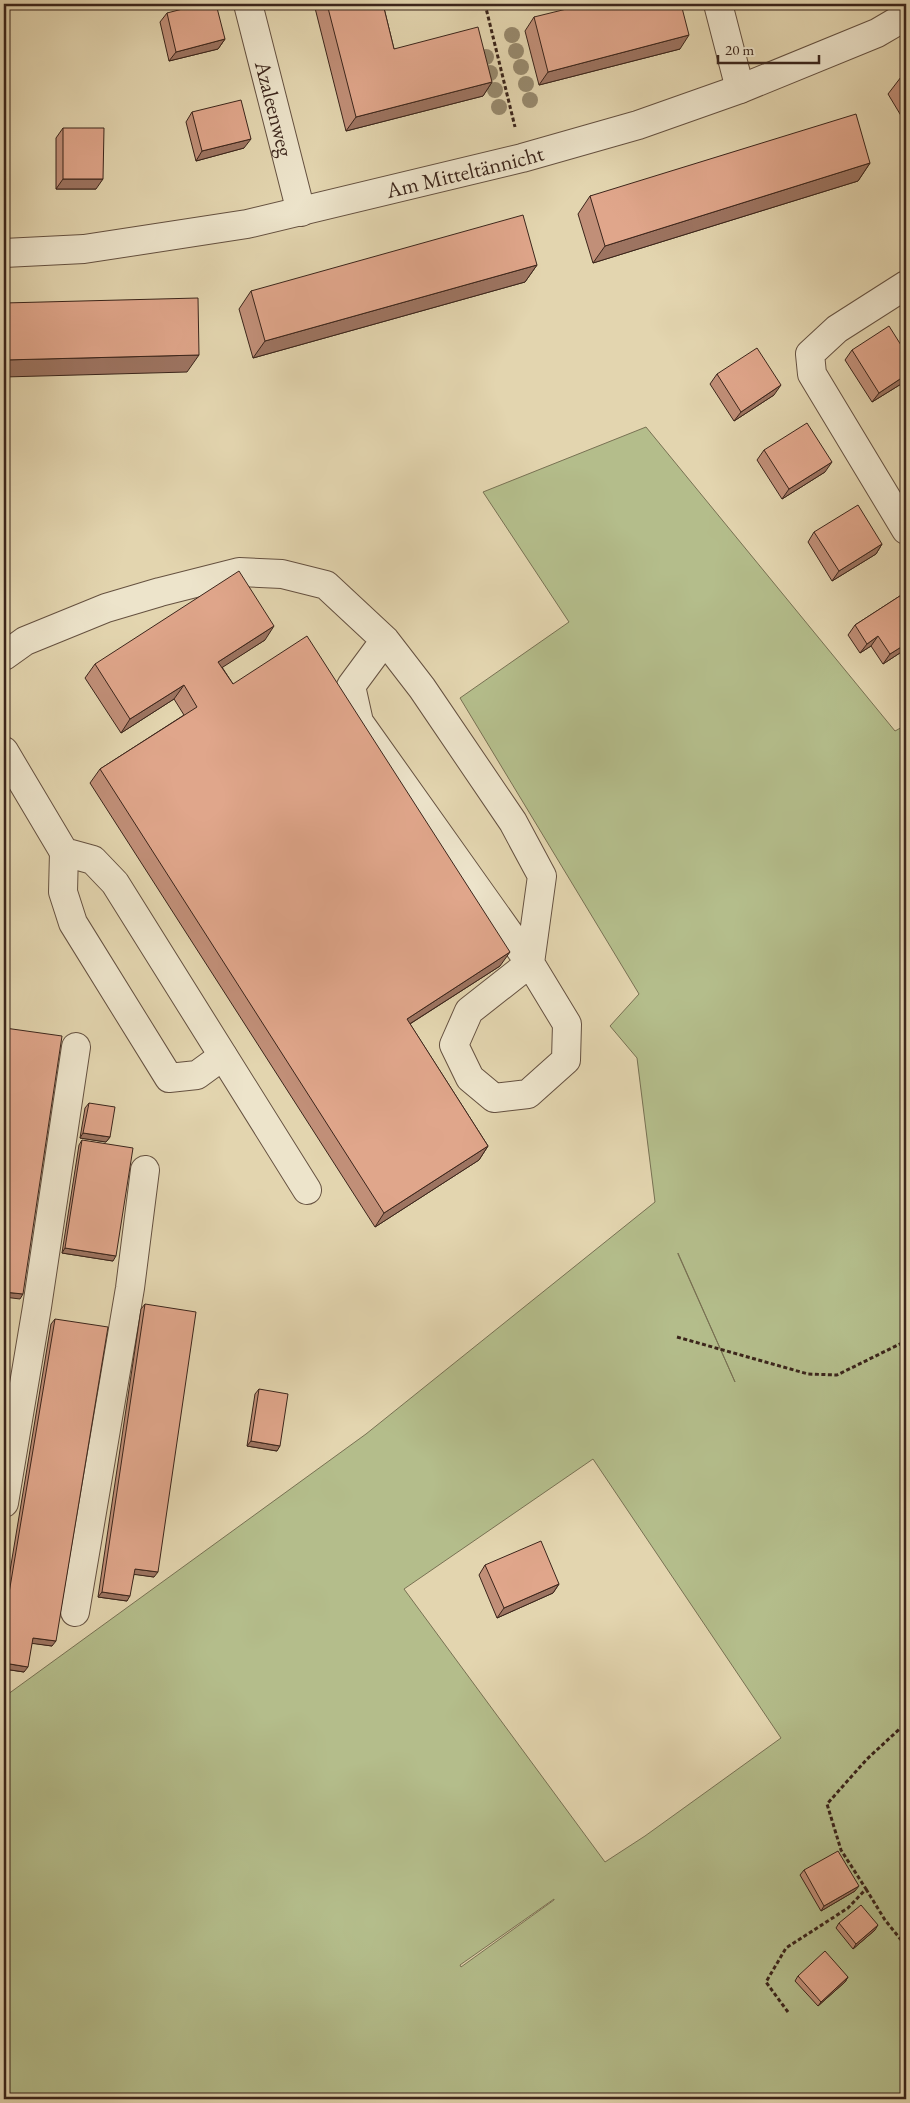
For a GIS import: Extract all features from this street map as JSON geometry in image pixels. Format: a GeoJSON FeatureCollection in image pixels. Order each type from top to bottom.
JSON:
{"type":"FeatureCollection","features":[{"type":"Feature","properties":{"kind":"street","name":"Azaleenweg"},"geometry":{"type":"LineString","coordinates":[[248,4],[302,212]]}},
{"type":"Feature","properties":{"kind":"street"},"geometry":{"type":"LineString","coordinates":[[718,4],[740,89]]}},
{"type":"Feature","properties":{"kind":"street","name":"Am Mitteltännicht"},"geometry":{"type":"LineString","coordinates":[[4,253],[84,249],[199,232],[302,212],[522,158],[638,125],[740,89],[877,33],[906,16]]}},
{"type":"Feature","properties":{"kind":"street"},"geometry":{"type":"LineString","coordinates":[[906,285],[836,329],[810,354],[812,374],[906,530]]}},
{"type":"Feature","properties":{"kind":"street"},"geometry":{"type":"LineString","coordinates":[[4,656],[26,641],[106,608],[239,572],[282,574],[326,585],[385,640],[422,688],[513,822],[542,876],[530,962],[469,1011],[454,1045],[470,1078],[494,1098],[528,1094],[566,1060],[567,1024],[530,962],[359,722],[350,686],[385,640]]}},
{"type":"Feature","properties":{"kind":"street"},"geometry":{"type":"LineString","coordinates":[[4,751],[64,852],[63,892],[73,922],[169,1078],[197,1076],[223,1056]]}},
{"type":"Feature","properties":{"kind":"street"},"geometry":{"type":"LineString","coordinates":[[64,852],[93,860],[115,883],[307,1190]]}},
{"type":"Feature","properties":{"kind":"street"},"geometry":{"type":"LineString","coordinates":[[4,1503],[37,1307],[76,1047]]}},
{"type":"Feature","properties":{"kind":"street"},"geometry":{"type":"LineString","coordinates":[[75,1612],[130,1288],[145,1170]]}},
{"type":"Feature","properties":{"kind":"path"},"geometry":{"type":"LineString","coordinates":[[485,4],[522,158]]}},
{"type":"Feature","properties":{"kind":"path"},"geometry":{"type":"LineString","coordinates":[[677,1337],[808,1374],[837,1375],[906,1341]]}},
{"type":"Feature","properties":{"kind":"path"},"geometry":{"type":"LineString","coordinates":[[906,1723],[867,1759],[827,1804],[841,1850],[885,1920],[906,1946]]}},
{"type":"Feature","properties":{"kind":"path"},"geometry":{"type":"LineString","coordinates":[[788,2012],[766,1982],[786,1948],[848,1908],[866,1889]]}},
{"type":"Feature","properties":{"kind":"green space"},"geometry":{"type":"Polygon","coordinates":[[[646,427],[895,731],[906,725],[906,2099],[4,2099],[4,1697],[366,1434],[655,1202],[637,1058],[610,1026],[639,994],[460,698],[569,622],[483,492],[646,427]],[[678,1253],[678,1254],[735,1382],[678,1253]],[[593,1459],[404,1589],[605,1862],[645,1836],[781,1738],[593,1459]],[[554,1899],[460,1965],[461,1967],[554,1899]]]}},
{"type":"Feature","properties":{"kind":"building"},"geometry":{"type":"Polygon","coordinates":[[[202,4],[216,4],[225,39],[176,52],[167,13],[202,4]]]}},
{"type":"Feature","properties":{"kind":"building"},"geometry":{"type":"Polygon","coordinates":[[[327,4],[383,4],[394,49],[478,27],[492,82],[356,117],[327,4]]]}},
{"type":"Feature","properties":{"kind":"building"},"geometry":{"type":"Polygon","coordinates":[[[587,4],[681,4],[689,35],[548,72],[534,17],[587,4]]]}},
{"type":"Feature","properties":{"kind":"building"},"geometry":{"type":"Polygon","coordinates":[[[906,73],[906,86],[901,77],[906,73]]]}},
{"type":"Feature","properties":{"kind":"building"},"geometry":{"type":"Polygon","coordinates":[[[241,100],[251,139],[202,151],[192,112],[241,100]]]}},
{"type":"Feature","properties":{"kind":"building"},"geometry":{"type":"Polygon","coordinates":[[[856,114],[870,163],[605,246],[590,196],[856,114]]]}},
{"type":"Feature","properties":{"kind":"building"},"geometry":{"type":"Polygon","coordinates":[[[63,128],[104,128],[103,179],[63,179],[63,128]]]}},
{"type":"Feature","properties":{"kind":"building"},"geometry":{"type":"Polygon","coordinates":[[[523,215],[537,265],[265,341],[251,291],[523,215]]]}},
{"type":"Feature","properties":{"kind":"building"},"geometry":{"type":"Polygon","coordinates":[[[198,298],[199,355],[4,360],[4,303],[198,298]]]}},
{"type":"Feature","properties":{"kind":"building"},"geometry":{"type":"Polygon","coordinates":[[[889,326],[906,353],[906,375],[879,393],[852,350],[889,326]]]}},
{"type":"Feature","properties":{"kind":"building"},"geometry":{"type":"Polygon","coordinates":[[[757,348],[781,385],[741,412],[717,374],[757,348]]]}},
{"type":"Feature","properties":{"kind":"building"},"geometry":{"type":"Polygon","coordinates":[[[807,423],[832,462],[789,489],[764,450],[807,423]]]}},
{"type":"Feature","properties":{"kind":"building"},"geometry":{"type":"Polygon","coordinates":[[[858,505],[882,544],[839,571],[814,532],[858,505]]]}},
{"type":"Feature","properties":{"kind":"building"},"geometry":{"type":"Polygon","coordinates":[[[239,571],[274,626],[218,662],[233,684],[307,636],[510,952],[407,1019],[488,1146],[384,1213],[100,769],[197,707],[184,685],[130,719],[95,664],[239,571]]]}},
{"type":"Feature","properties":{"kind":"building"},"geometry":{"type":"Polygon","coordinates":[[[906,592],[906,644],[890,654],[878,636],[867,644],[855,625],[906,592]]]}},
{"type":"Feature","properties":{"kind":"building"},"geometry":{"type":"Polygon","coordinates":[[[5,1028],[62,1036],[23,1294],[4,1292],[5,1028]]]}},
{"type":"Feature","properties":{"kind":"building"},"geometry":{"type":"Polygon","coordinates":[[[89,1103],[115,1107],[110,1137],[83,1133],[89,1103]]]}},
{"type":"Feature","properties":{"kind":"building"},"geometry":{"type":"Polygon","coordinates":[[[82,1140],[133,1148],[116,1256],[65,1248],[82,1140]]]}},
{"type":"Feature","properties":{"kind":"building"},"geometry":{"type":"Polygon","coordinates":[[[145,1304],[196,1312],[158,1572],[135,1569],[130,1596],[102,1592],[145,1304]]]}},
{"type":"Feature","properties":{"kind":"building"},"geometry":{"type":"Polygon","coordinates":[[[55,1319],[108,1327],[56,1641],[33,1638],[28,1667],[4,1663],[4,1623],[55,1319]]]}},
{"type":"Feature","properties":{"kind":"building"},"geometry":{"type":"Polygon","coordinates":[[[4,1365],[9,1366],[4,1398],[4,1365]]]}},
{"type":"Feature","properties":{"kind":"building"},"geometry":{"type":"Polygon","coordinates":[[[259,1389],[288,1394],[280,1446],[251,1441],[259,1389]]]}},
{"type":"Feature","properties":{"kind":"building"},"geometry":{"type":"Polygon","coordinates":[[[541,1541],[559,1584],[504,1608],[485,1565],[541,1541]]]}},
{"type":"Feature","properties":{"kind":"building"},"geometry":{"type":"Polygon","coordinates":[[[838,1851],[859,1886],[824,1906],[804,1870],[838,1851]]]}},
{"type":"Feature","properties":{"kind":"building"},"geometry":{"type":"Polygon","coordinates":[[[861,1905],[878,1925],[856,1944],[839,1923],[861,1905]]]}},
{"type":"Feature","properties":{"kind":"building"},"geometry":{"type":"Polygon","coordinates":[[[825,1951],[848,1977],[821,2002],[798,1976],[825,1951]]]}}]}
